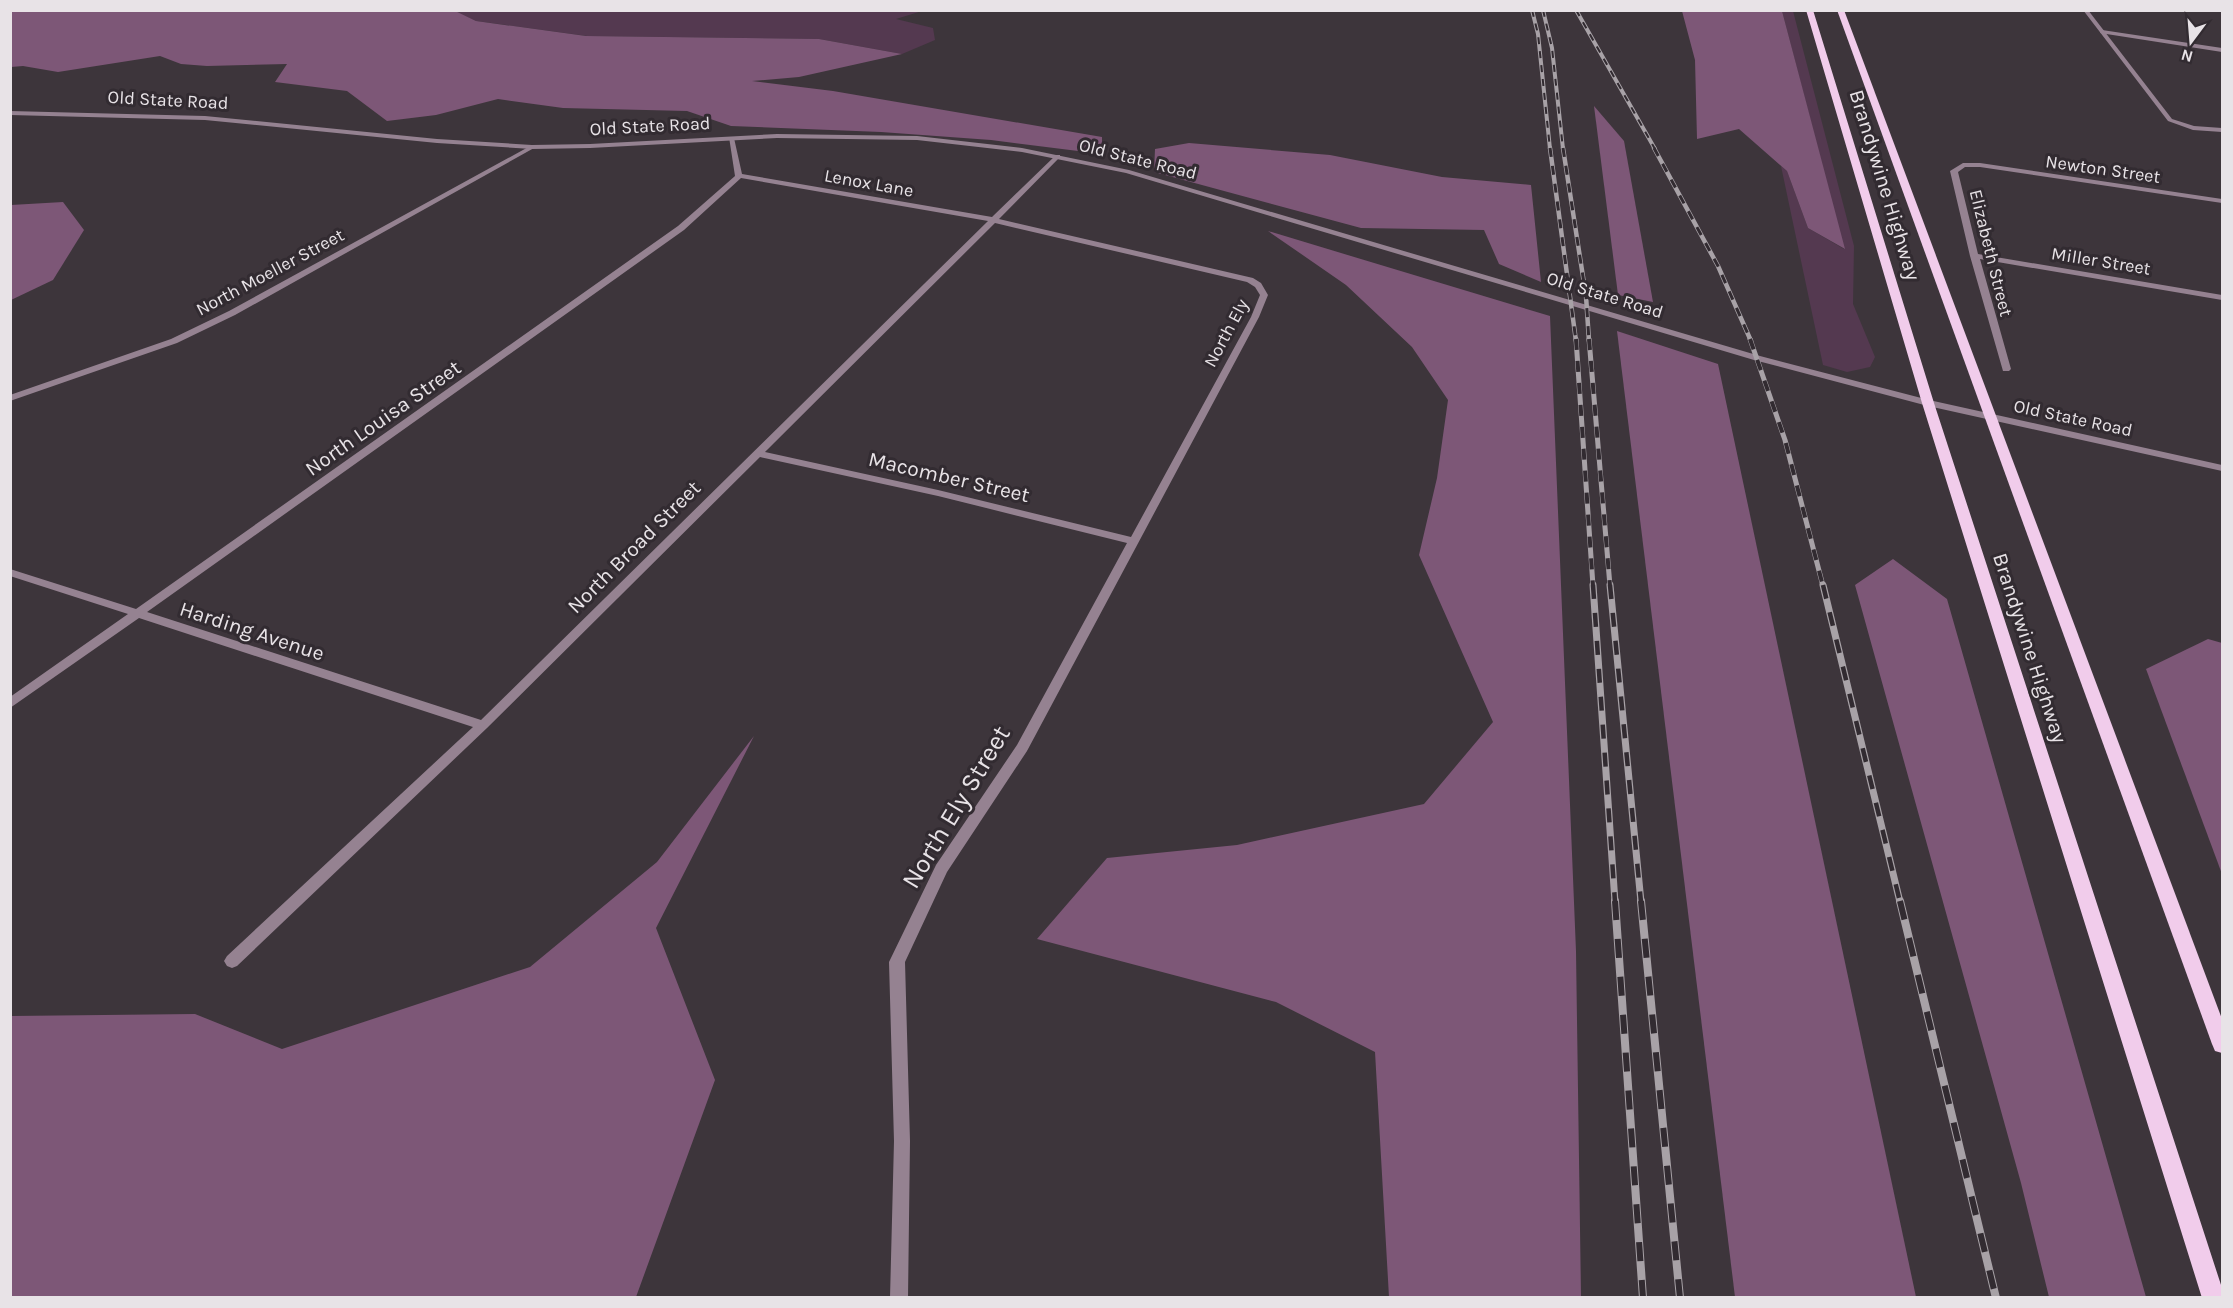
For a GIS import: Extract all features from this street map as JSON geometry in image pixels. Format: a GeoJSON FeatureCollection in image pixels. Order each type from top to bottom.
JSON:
{"type":"FeatureCollection","features":[{"type":"Feature","properties":{"kind":"main road","name":"Brandywine Highway"},"geometry":{"type":"LineString","coordinates":[[1809,10],[1928,403],[2214,1298]]}},
{"type":"Feature","properties":{"kind":"main road","name":"Brandywine Highway"},"geometry":{"type":"LineString","coordinates":[[1840,10],[2223,1044]]}},
{"type":"Feature","properties":{"kind":"street"},"geometry":{"type":"LineString","coordinates":[[2085,10],[2167,116],[2180,125],[2223,130]]}},
{"type":"Feature","properties":{"kind":"street"},"geometry":{"type":"LineString","coordinates":[[2102,32],[2223,50]]}},
{"type":"Feature","properties":{"kind":"street","name":"Old State Road"},"geometry":{"type":"LineString","coordinates":[[10,113],[205,118],[437,141],[532,147],[823,135],[917,138],[1058,156],[1127,171],[1518,285],[1737,352],[1928,403],[2223,468]]}},
{"type":"Feature","properties":{"kind":"street"},"geometry":{"type":"LineString","coordinates":[[731,138],[739,176]]}},
{"type":"Feature","properties":{"kind":"street","name":"North Moeller Street"},"geometry":{"type":"LineString","coordinates":[[10,398],[174,341],[232,313],[532,147]]}},
{"type":"Feature","properties":{"kind":"street","name":"North Broad Street"},"geometry":{"type":"LineString","coordinates":[[232,961],[483,725],[1058,156]]}},
{"type":"Feature","properties":{"kind":"street","name":"Elizabeth Street"},"geometry":{"type":"LineString","coordinates":[[1980,165],[1963,165],[1954,171],[1974,256],[2006,369]]}},
{"type":"Feature","properties":{"kind":"street","name":"Newton Street"},"geometry":{"type":"LineString","coordinates":[[1980,165],[2223,201]]}},
{"type":"Feature","properties":{"kind":"street","name":"Lenox Lane"},"geometry":{"type":"LineString","coordinates":[[739,176],[993,219]]}},
{"type":"Feature","properties":{"kind":"street","name":"North Louisa Street"},"geometry":{"type":"LineString","coordinates":[[10,704],[681,228],[739,176]]}},
{"type":"Feature","properties":{"kind":"street","name":"North Ely"},"geometry":{"type":"LineString","coordinates":[[993,219],[1250,280],[1258,285],[1264,295],[1255,317],[1133,540]]}},
{"type":"Feature","properties":{"kind":"street","name":"Miller Street"},"geometry":{"type":"LineString","coordinates":[[1974,256],[2223,298]]}},
{"type":"Feature","properties":{"kind":"street","name":"Macomber Street"},"geometry":{"type":"LineString","coordinates":[[756,453],[938,493],[1133,540]]}},
{"type":"Feature","properties":{"kind":"street","name":"North Ely Street"},"geometry":{"type":"LineString","coordinates":[[899,1298],[902,1141],[897,962],[941,869],[1022,748],[1133,540]]}},
{"type":"Feature","properties":{"kind":"street","name":"Harding Avenue"},"geometry":{"type":"LineString","coordinates":[[10,572],[483,725]]}},
{"type":"Feature","properties":{"kind":"shaded area"},"geometry":{"type":"Polygon","coordinates":[[[11,10],[453,10],[476,21],[586,36],[819,39],[902,54],[799,77],[752,81],[833,91],[1102,137],[1102,154],[991,140],[881,132],[731,126],[687,111],[563,108],[498,99],[436,115],[387,121],[347,91],[275,82],[287,64],[207,66],[181,64],[160,56],[58,72],[23,66],[11,67],[11,10]]]}},
{"type":"Feature","properties":{"kind":"shaded area"},"geometry":{"type":"Polygon","coordinates":[[[453,11],[922,11],[896,19],[933,28],[935,40],[902,54],[819,39],[587,36],[476,21],[453,11]]]}},
{"type":"Feature","properties":{"kind":"shaded area"},"geometry":{"type":"Polygon","coordinates":[[[1682,11],[1782,11],[1845,249],[1808,228],[1787,171],[1739,129],[1697,139],[1695,60],[1682,11]]]}},
{"type":"Feature","properties":{"kind":"shaded area"},"geometry":{"type":"Polygon","coordinates":[[[1782,11],[1793,11],[1854,246],[1853,304],[1875,357],[1870,367],[1847,372],[1823,365],[1781,166],[1787,171],[1808,228],[1844,249],[1782,11]]]}},
{"type":"Feature","properties":{"kind":"shaded area"},"geometry":{"type":"Polygon","coordinates":[[[1594,106],[1624,141],[1653,302],[1618,295],[1594,106]]]}},
{"type":"Feature","properties":{"kind":"shaded area"},"geometry":{"type":"Polygon","coordinates":[[[1189,143],[1330,155],[1442,177],[1531,185],[1541,282],[1499,264],[1484,230],[1361,228],[1154,172],[1155,149],[1189,143]]]}},
{"type":"Feature","properties":{"kind":"shaded area"},"geometry":{"type":"Polygon","coordinates":[[[63,202],[84,230],[53,280],[11,300],[11,205],[63,202]]]}},
{"type":"Feature","properties":{"kind":"shaded area"},"geometry":{"type":"Polygon","coordinates":[[[1268,231],[1550,316],[1576,951],[1581,1297],[1389,1297],[1375,1052],[1276,1002],[1037,939],[1107,858],[1237,845],[1424,804],[1493,722],[1419,555],[1437,478],[1448,400],[1412,347],[1346,285],[1268,231]]]}},
{"type":"Feature","properties":{"kind":"shaded area"},"geometry":{"type":"Polygon","coordinates":[[[1617,331],[1718,364],[1916,1297],[1735,1297],[1617,331]]]}},
{"type":"Feature","properties":{"kind":"shaded area"},"geometry":{"type":"Polygon","coordinates":[[[1893,559],[1947,599],[2146,1297],[2049,1297],[2021,1183],[1855,585],[1893,559]]]}},
{"type":"Feature","properties":{"kind":"shaded area"},"geometry":{"type":"Polygon","coordinates":[[[2208,639],[2222,643],[2222,874],[2146,669],[2208,639]]]}},
{"type":"Feature","properties":{"kind":"shaded area"},"geometry":{"type":"Polygon","coordinates":[[[754,736],[656,928],[715,1080],[636,1297],[11,1297],[11,1016],[195,1014],[282,1049],[530,967],[657,862],[754,736]]]}},
{"type":"Feature","properties":{"kind":"railway"},"geometry":{"type":"LineString","coordinates":[[1532,10],[1538,34],[1550,149]]}},
{"type":"Feature","properties":{"kind":"railway"},"geometry":{"type":"LineString","coordinates":[[1543,10],[1552,48],[1563,149]]}},
{"type":"Feature","properties":{"kind":"railway"},"geometry":{"type":"LineString","coordinates":[[1576,10],[1655,149]]}},
{"type":"Feature","properties":{"kind":"railway"},"geometry":{"type":"LineString","coordinates":[[1550,148],[1576,341]]}},
{"type":"Feature","properties":{"kind":"railway"},"geometry":{"type":"LineString","coordinates":[[1563,148],[1586,296],[1589,341]]}},
{"type":"Feature","properties":{"kind":"railway"},"geometry":{"type":"LineString","coordinates":[[1654,148],[1718,266],[1751,341]]}},
{"type":"Feature","properties":{"kind":"railway"},"geometry":{"type":"LineString","coordinates":[[1576,339],[1593,586]]}},
{"type":"Feature","properties":{"kind":"railway"},"geometry":{"type":"LineString","coordinates":[[1589,339],[1610,586]]}},
{"type":"Feature","properties":{"kind":"railway"},"geometry":{"type":"LineString","coordinates":[[1750,339],[1785,440],[1823,586]]}},
{"type":"Feature","properties":{"kind":"railway"},"geometry":{"type":"LineString","coordinates":[[1593,585],[1615,902]]}},
{"type":"Feature","properties":{"kind":"railway"},"geometry":{"type":"LineString","coordinates":[[1610,585],[1641,902]]}},
{"type":"Feature","properties":{"kind":"railway"},"geometry":{"type":"LineString","coordinates":[[1823,585],[1900,902]]}},
{"type":"Feature","properties":{"kind":"railway"},"geometry":{"type":"LineString","coordinates":[[1615,901],[1643,1298]]}},
{"type":"Feature","properties":{"kind":"railway"},"geometry":{"type":"LineString","coordinates":[[1641,901],[1680,1298]]}},
{"type":"Feature","properties":{"kind":"railway"},"geometry":{"type":"LineString","coordinates":[[1900,901],[1996,1298]]}}]}
